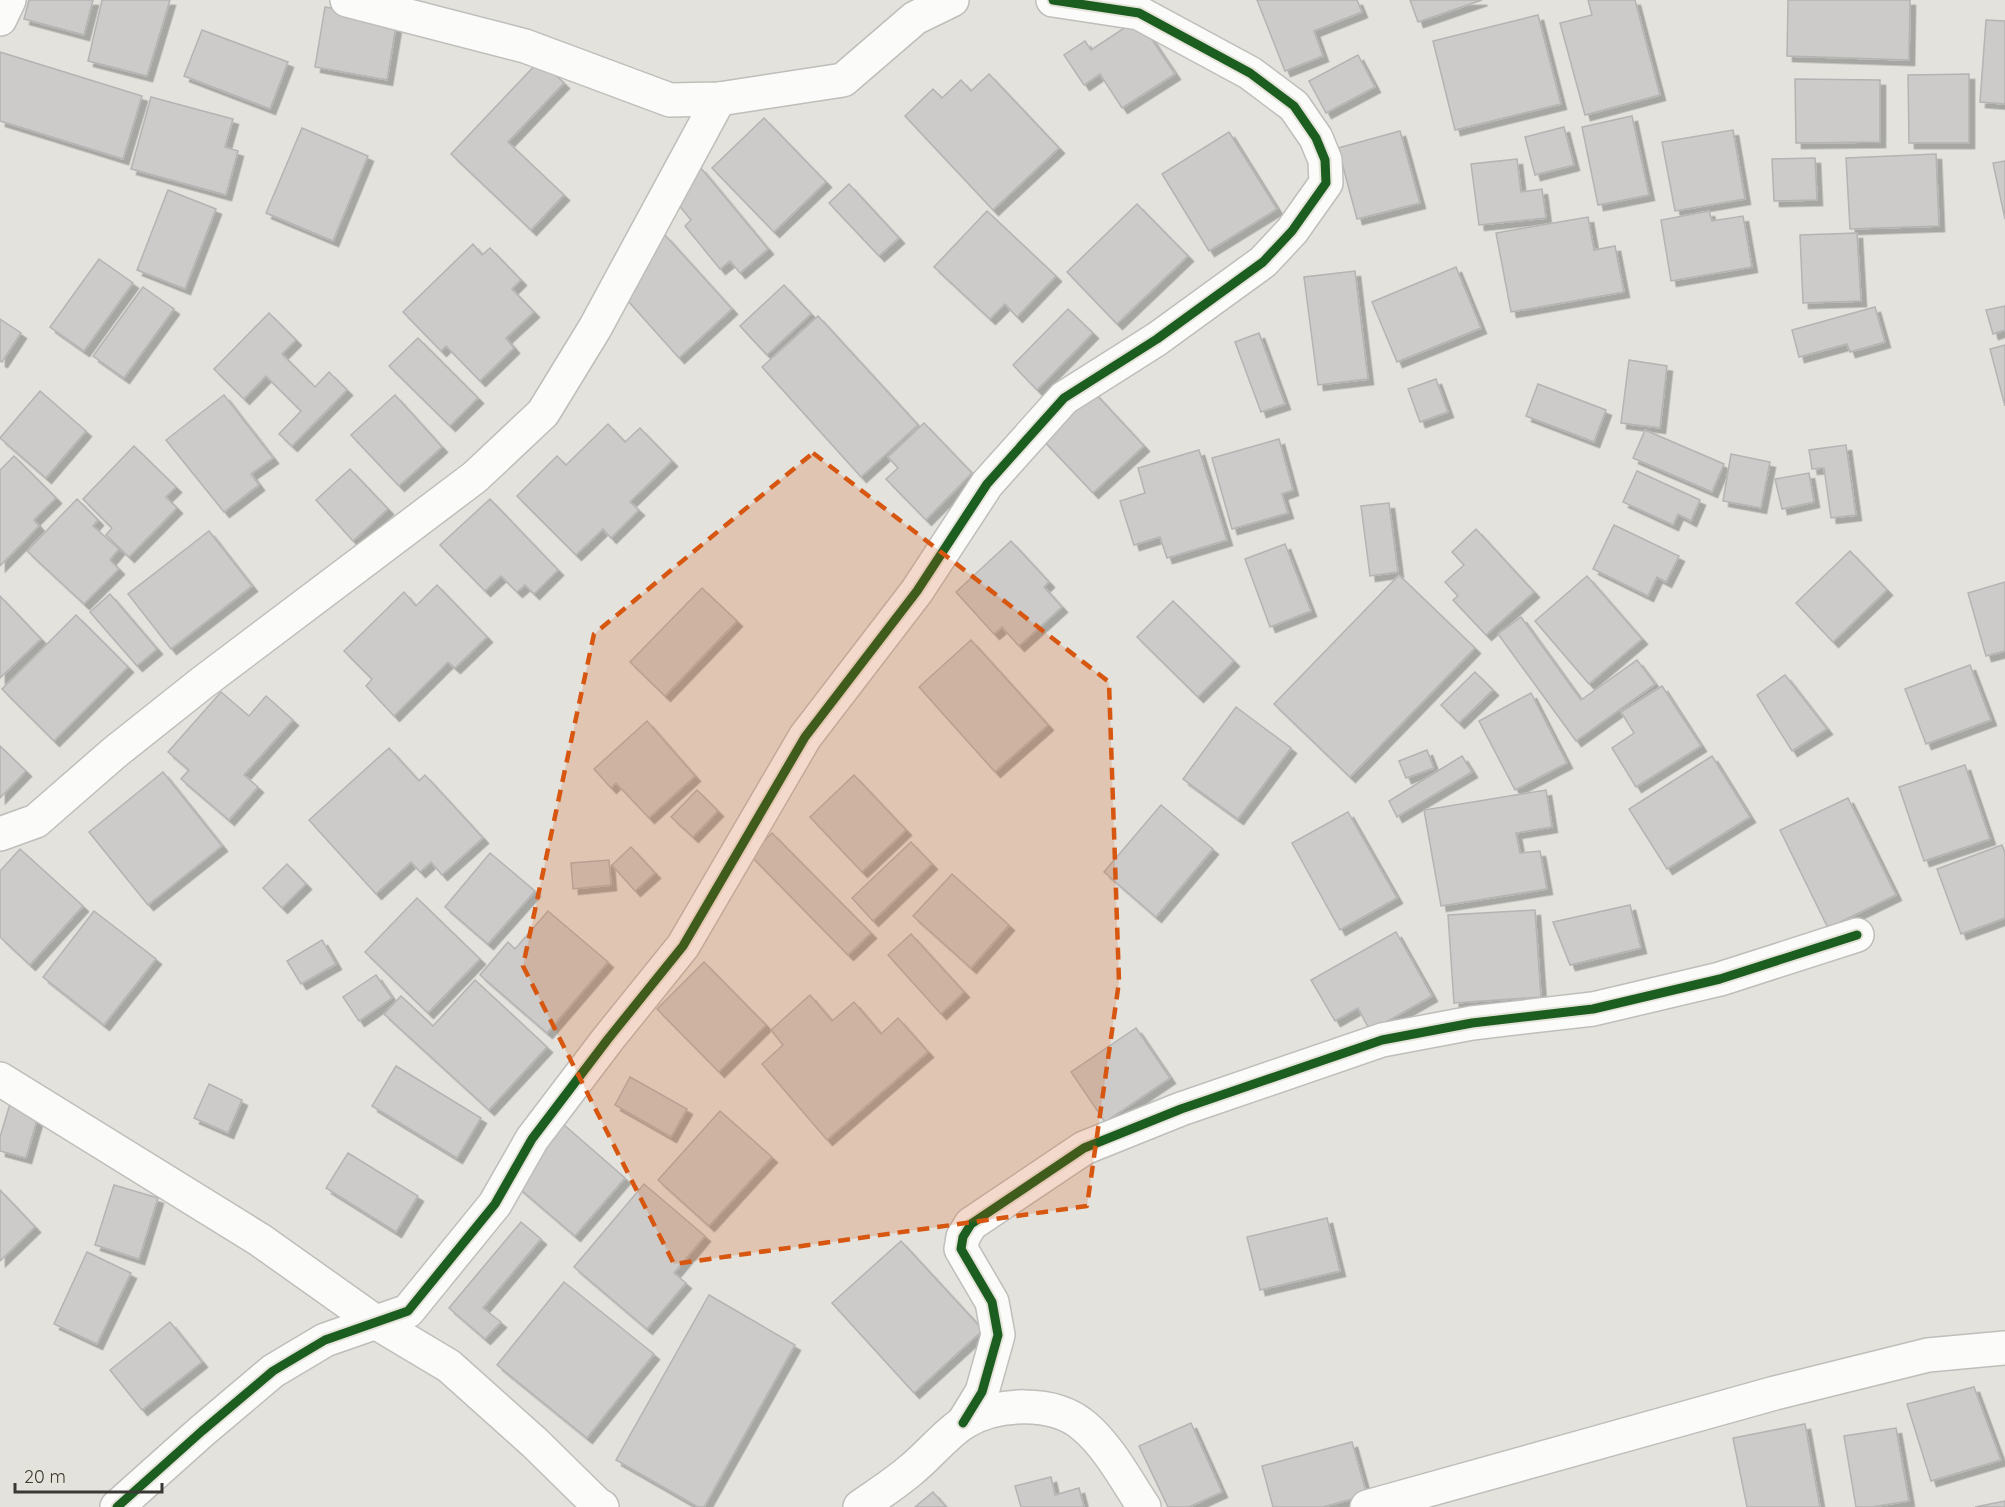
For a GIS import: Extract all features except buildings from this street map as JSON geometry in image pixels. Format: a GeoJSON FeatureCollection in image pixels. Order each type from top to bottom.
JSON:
{"type":"FeatureCollection","features":[{"type":"Feature","properties":{"kind":"street"},"geometry":{"type":"LineString","coordinates":[[0,20],[9,0]]}},
{"type":"Feature","properties":{"kind":"street"},"geometry":{"type":"LineString","coordinates":[[347,0],[525,46],[670,100],[719,99],[843,80],[915,18],[952,0]]}},
{"type":"Feature","properties":{"kind":"street"},"geometry":{"type":"LineString","coordinates":[[117,1507],[273,1371],[325,1340],[408,1311],[495,1204],[532,1139],[683,946],[805,737],[917,591],[987,484],[1064,398],[1157,339],[1263,262],[1292,231],[1326,183],[1325,160],[1316,138],[1294,106],[1250,73],[1138,7],[1053,0]]}},
{"type":"Feature","properties":{"kind":"street"},"geometry":{"type":"LineString","coordinates":[[0,834],[36,821],[114,753],[193,690],[475,477],[543,413],[595,328],[719,99]]}},
{"type":"Feature","properties":{"kind":"street"},"geometry":{"type":"LineString","coordinates":[[860,1507],[910,1471],[963,1423],[982,1392],[993,1361],[998,1335],[992,1302],[961,1249],[963,1238],[971,1224],[1084,1148],[1181,1109],[1382,1040],[1472,1023],[1593,1009],[1720,979],[1857,935]]}},
{"type":"Feature","properties":{"kind":"street"},"geometry":{"type":"LineString","coordinates":[[0,1079],[260,1240],[377,1323],[449,1366],[602,1507]]}},
{"type":"Feature","properties":{"kind":"street"},"geometry":{"type":"LineString","coordinates":[[1367,1507],[1764,1396],[1873,1368],[1928,1355],[2005,1348]]}},
{"type":"Feature","properties":{"kind":"street"},"geometry":{"type":"LineString","coordinates":[[963,1423],[989,1412],[1014,1406],[1056,1410],[1084,1425],[1104,1447],[1144,1507]]}},
{"type":"Feature","properties":{"kind":"highlighted area"},"geometry":{"type":"Polygon","coordinates":[[[813,453],[1109,682],[1119,982],[1087,1206],[674,1264],[523,966],[594,634],[813,453]]]}},
{"type":"Feature","properties":{"kind":"cycle path"},"geometry":{"type":"LineString","coordinates":[[117,1507],[273,1371],[325,1340],[408,1311],[495,1204],[532,1139],[683,946],[805,737],[917,591],[987,484],[1064,398],[1157,339],[1263,262],[1292,231],[1326,183],[1325,160],[1316,138],[1294,106],[1250,73],[1139,13],[1053,0]]}},
{"type":"Feature","properties":{"kind":"cycle path"},"geometry":{"type":"LineString","coordinates":[[963,1423],[982,1392],[998,1335],[992,1302],[961,1249],[963,1237],[971,1224],[1084,1148],[1181,1109],[1382,1040],[1472,1023],[1593,1009],[1720,979],[1857,935]]}}]}
